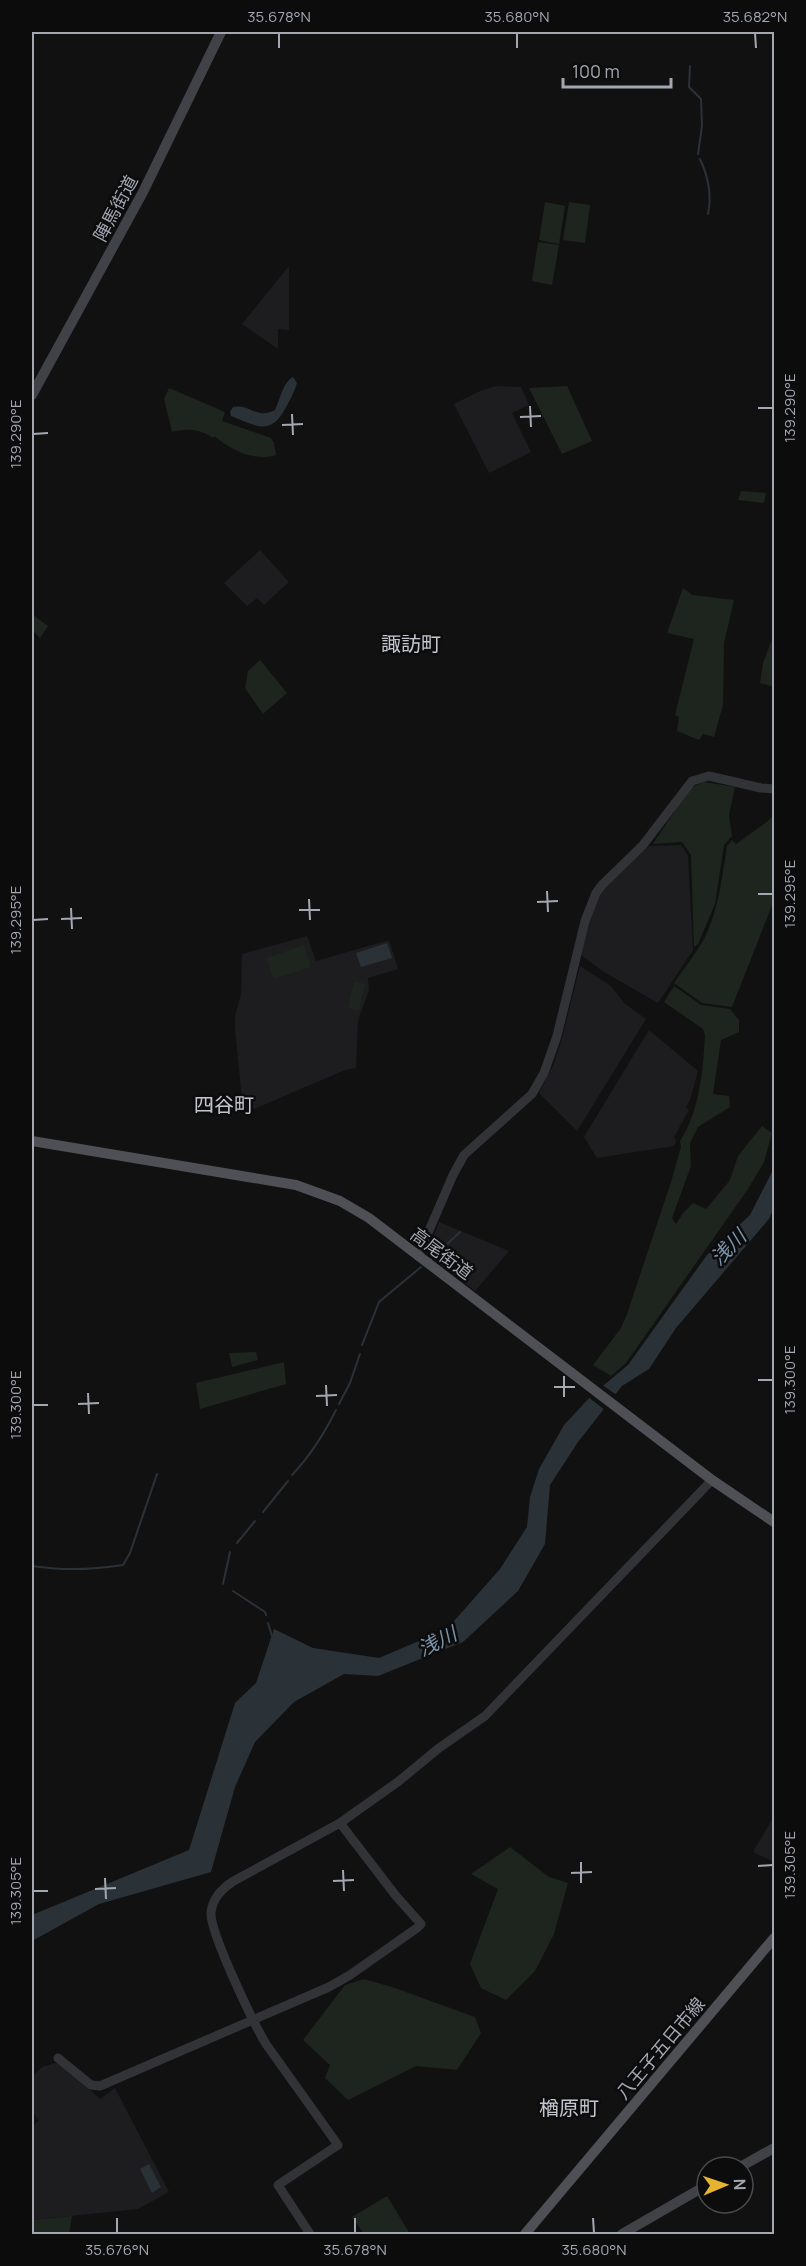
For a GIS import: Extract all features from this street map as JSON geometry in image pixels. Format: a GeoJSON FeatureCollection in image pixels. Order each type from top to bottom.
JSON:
{"type":"FeatureCollection","features":[{"type":"Feature","properties":{"kind":"main road","name":"陣馬街道"},"geometry":{"type":"LineString","coordinates":[[32,395],[143,192],[221,32]]}},
{"type":"Feature","properties":{"kind":"main road","name":"高尾街道"},"geometry":{"type":"LineString","coordinates":[[32,1141],[296,1185],[319,1192],[359,1212],[708,1477],[774,1522]]}},
{"type":"Feature","properties":{"kind":"main road","name":"八王子五日市線"},"geometry":{"type":"LineString","coordinates":[[525,2235],[774,1938]]}},
{"type":"Feature","properties":{"kind":"main road"},"geometry":{"type":"LineString","coordinates":[[755,2159],[774,2148]]}},
{"type":"Feature","properties":{"kind":"main road"},"geometry":{"type":"LineString","coordinates":[[622,2235],[695,2192]]}},
{"type":"Feature","properties":{"kind":"street"},"geometry":{"type":"LineString","coordinates":[[418,1256],[464,1155],[532,1094],[544,1073],[557,1036],[585,921],[596,893],[602,885],[644,845],[692,781],[709,776],[774,789]]}},
{"type":"Feature","properties":{"kind":"street"},"geometry":{"type":"LineString","coordinates":[[310,2235],[278,2185],[338,2145],[266,2044],[252,2019],[214,1930],[211,1914],[218,1894],[232,1882],[340,1822],[485,1716],[708,1477]]}},
{"type":"Feature","properties":{"kind":"street"},"geometry":{"type":"LineString","coordinates":[[58,2058],[91,2085],[100,2086],[329,1987],[351,1975],[422,1924],[396,1896],[340,1822]]}},
{"type":"Feature","properties":{"kind":"shaded area"},"geometry":{"type":"Polygon","coordinates":[[[545,202],[565,206],[559,244],[539,240],[545,202]]]}},
{"type":"Feature","properties":{"kind":"shaded area"},"geometry":{"type":"Polygon","coordinates":[[[569,202],[590,205],[585,243],[563,240],[569,202]]]}},
{"type":"Feature","properties":{"kind":"shaded area"},"geometry":{"type":"Polygon","coordinates":[[[538,242],[559,245],[552,285],[532,281],[538,242]]]}},
{"type":"Feature","properties":{"kind":"shaded area"},"geometry":{"type":"Polygon","coordinates":[[[289,266],[289,330],[278,329],[278,349],[242,324],[289,266]]]}},
{"type":"Feature","properties":{"kind":"shaded area"},"geometry":{"type":"Polygon","coordinates":[[[496,386],[521,387],[529,405],[512,413],[531,452],[489,473],[454,404],[496,386]]]}},
{"type":"Feature","properties":{"kind":"shaded area"},"geometry":{"type":"Polygon","coordinates":[[[567,386],[592,441],[562,454],[529,388],[567,386]]]}},
{"type":"Feature","properties":{"kind":"shaded area"},"geometry":{"type":"Polygon","coordinates":[[[169,388],[225,412],[222,421],[271,438],[276,455],[251,456],[228,446],[214,436],[213,438],[198,431],[172,432],[164,399],[169,388]]]}},
{"type":"Feature","properties":{"kind":"shaded area"},"geometry":{"type":"Polygon","coordinates":[[[741,491],[766,493],[764,503],[738,500],[741,491]]]}},
{"type":"Feature","properties":{"kind":"shaded area"},"geometry":{"type":"Polygon","coordinates":[[[260,550],[289,582],[264,605],[257,598],[247,606],[224,583],[260,550]]]}},
{"type":"Feature","properties":{"kind":"shaded area"},"geometry":{"type":"Polygon","coordinates":[[[683,588],[692,595],[734,600],[724,643],[723,705],[714,737],[703,734],[699,740],[677,731],[679,717],[675,715],[694,639],[667,633],[683,588]]]}},
{"type":"Feature","properties":{"kind":"shaded area"},"geometry":{"type":"Polygon","coordinates":[[[32,614],[48,626],[40,638],[34,632],[32,634],[32,614]]]}},
{"type":"Feature","properties":{"kind":"shaded area"},"geometry":{"type":"Polygon","coordinates":[[[772,639],[774,640],[774,687],[760,683],[763,663],[772,639]]]}},
{"type":"Feature","properties":{"kind":"shaded area"},"geometry":{"type":"Polygon","coordinates":[[[260,660],[287,693],[263,714],[245,688],[248,671],[260,660]]]}},
{"type":"Feature","properties":{"kind":"shaded area"},"geometry":{"type":"Polygon","coordinates":[[[705,782],[735,787],[729,815],[732,836],[724,845],[715,904],[698,944],[694,947],[691,855],[682,842],[653,844],[688,791],[705,782]]]}},
{"type":"Feature","properties":{"kind":"shaded area"},"geometry":{"type":"Polygon","coordinates":[[[774,814],[774,900],[732,1007],[702,1003],[674,983],[698,949],[710,926],[718,899],[727,846],[732,840],[736,844],[774,814]]]}},
{"type":"Feature","properties":{"kind":"shaded area"},"geometry":{"type":"Polygon","coordinates":[[[681,845],[688,856],[693,950],[658,1003],[604,972],[581,955],[589,917],[599,896],[610,881],[649,846],[681,845]]]}},
{"type":"Feature","properties":{"kind":"shaded area"},"geometry":{"type":"Polygon","coordinates":[[[307,936],[316,961],[389,940],[398,969],[368,978],[369,990],[358,1021],[356,1068],[345,1070],[247,1112],[243,1109],[235,1030],[235,1016],[241,994],[242,954],[307,936]]]}},
{"type":"Feature","properties":{"kind":"shaded area"},"geometry":{"type":"Polygon","coordinates":[[[304,945],[311,967],[274,979],[266,958],[304,945]]]}},
{"type":"Feature","properties":{"kind":"shaded area"},"geometry":{"type":"Polygon","coordinates":[[[580,966],[611,986],[624,1003],[646,1019],[577,1131],[539,1093],[554,1064],[580,966]]]}},
{"type":"Feature","properties":{"kind":"shaded area"},"geometry":{"type":"Polygon","coordinates":[[[354,981],[365,984],[359,1011],[348,1008],[354,981]]]}},
{"type":"Feature","properties":{"kind":"shaded area"},"geometry":{"type":"Polygon","coordinates":[[[674,986],[701,1005],[730,1009],[739,1020],[739,1032],[721,1040],[713,1094],[729,1096],[730,1107],[698,1127],[690,1143],[691,1166],[672,1218],[676,1224],[693,1203],[706,1209],[730,1180],[738,1156],[762,1126],[772,1133],[764,1162],[748,1189],[626,1363],[611,1376],[593,1365],[621,1328],[627,1314],[671,1182],[681,1147],[680,1141],[692,1116],[701,1076],[705,1035],[703,1029],[664,1002],[674,986]]]}},
{"type":"Feature","properties":{"kind":"shaded area"},"geometry":{"type":"Polygon","coordinates":[[[649,1030],[698,1071],[686,1107],[689,1110],[674,1137],[676,1141],[674,1146],[597,1158],[584,1137],[649,1030]]]}},
{"type":"Feature","properties":{"kind":"shaded area"},"geometry":{"type":"Polygon","coordinates":[[[439,1222],[509,1251],[475,1291],[427,1254],[439,1222]]]}},
{"type":"Feature","properties":{"kind":"shaded area"},"geometry":{"type":"Polygon","coordinates":[[[256,1352],[258,1360],[232,1367],[229,1353],[256,1352]]]}},
{"type":"Feature","properties":{"kind":"shaded area"},"geometry":{"type":"Polygon","coordinates":[[[284,1362],[286,1384],[200,1409],[196,1383],[284,1362]]]}},
{"type":"Feature","properties":{"kind":"shaded area"},"geometry":{"type":"Polygon","coordinates":[[[774,1816],[774,1862],[753,1852],[774,1816]]]}},
{"type":"Feature","properties":{"kind":"shaded area"},"geometry":{"type":"Polygon","coordinates":[[[510,1847],[549,1877],[568,1883],[554,1934],[535,1971],[506,2000],[481,1988],[470,1964],[498,1889],[471,1874],[510,1847]]]}},
{"type":"Feature","properties":{"kind":"shaded area"},"geometry":{"type":"Polygon","coordinates":[[[364,1979],[475,2017],[481,2033],[457,2070],[416,2066],[348,2100],[325,2078],[330,2065],[303,2040],[345,1985],[364,1979]]]}},
{"type":"Feature","properties":{"kind":"shaded area"},"geometry":{"type":"Polygon","coordinates":[[[59,2062],[100,2099],[115,2088],[169,2192],[138,2209],[32,2220],[32,2126],[39,2121],[32,2111],[32,2077],[42,2067],[59,2062]]]}},
{"type":"Feature","properties":{"kind":"shaded area"},"geometry":{"type":"Polygon","coordinates":[[[387,2196],[410,2234],[364,2234],[352,2217],[387,2196]]]}},
{"type":"Feature","properties":{"kind":"shaded area"},"geometry":{"type":"Polygon","coordinates":[[[72,2216],[69,2234],[32,2234],[32,2220],[72,2216]]]}},
{"type":"Feature","properties":{"kind":"water"},"geometry":{"type":"Polygon","coordinates":[[[293,377],[297,383],[295,390],[274,423],[261,426],[231,416],[230,412],[233,407],[239,406],[263,413],[275,410],[284,387],[293,377]]]}},
{"type":"Feature","properties":{"kind":"water"},"geometry":{"type":"Polygon","coordinates":[[[387,943],[392,958],[361,967],[356,953],[387,943]]]}},
{"type":"Feature","properties":{"kind":"water","name":"浅川"},"geometry":{"type":"Polygon","coordinates":[[[774,1168],[774,1208],[769,1219],[676,1328],[649,1369],[622,1386],[578,1442],[550,1485],[545,1544],[518,1591],[463,1642],[378,1676],[344,1674],[294,1702],[255,1742],[235,1787],[211,1872],[99,1904],[32,1941],[32,1915],[189,1850],[235,1703],[256,1683],[274,1629],[313,1648],[379,1658],[447,1629],[500,1569],[527,1527],[530,1497],[539,1469],[564,1425],[592,1395],[628,1365],[707,1255],[750,1215],[774,1168]]]}},
{"type":"Feature","properties":{"kind":"water"},"geometry":{"type":"Polygon","coordinates":[[[149,2164],[161,2187],[152,2193],[140,2169],[149,2164]]]}},
{"type":"Feature","properties":{"kind":"pier"},"geometry":{"type":"Polygon","coordinates":[[[601,1384],[618,1396],[606,1411],[587,1396],[601,1384]]]}},
{"type":"Feature","properties":{"kind":"waterway"},"geometry":{"type":"LineString","coordinates":[[690,66],[689,87],[701,99],[702,126],[698,154]]}},
{"type":"Feature","properties":{"kind":"waterway"},"geometry":{"type":"LineString","coordinates":[[700,159],[708,186],[710,200],[708,214]]}},
{"type":"Feature","properties":{"kind":"waterway"},"geometry":{"type":"LineString","coordinates":[[431,1259],[460,1232]]}},
{"type":"Feature","properties":{"kind":"waterway"},"geometry":{"type":"LineString","coordinates":[[362,1345],[379,1302],[421,1267]]}},
{"type":"Feature","properties":{"kind":"waterway"},"geometry":{"type":"LineString","coordinates":[[339,1404],[350,1383],[360,1354]]}},
{"type":"Feature","properties":{"kind":"waterway"},"geometry":{"type":"LineString","coordinates":[[292,1475],[317,1444],[336,1410]]}},
{"type":"Feature","properties":{"kind":"waterway"},"geometry":{"type":"LineString","coordinates":[[32,1566],[77,1569],[123,1565],[130,1553],[157,1474]]}},
{"type":"Feature","properties":{"kind":"waterway"},"geometry":{"type":"LineString","coordinates":[[263,1512],[288,1481]]}},
{"type":"Feature","properties":{"kind":"waterway"},"geometry":{"type":"LineString","coordinates":[[237,1543],[255,1521]]}},
{"type":"Feature","properties":{"kind":"waterway"},"geometry":{"type":"LineString","coordinates":[[223,1584],[230,1552]]}},
{"type":"Feature","properties":{"kind":"waterway"},"geometry":{"type":"LineString","coordinates":[[233,1591],[265,1612],[266,1615]]}},
{"type":"Feature","properties":{"kind":"waterway"},"geometry":{"type":"LineString","coordinates":[[268,1623],[272,1636]]}},
{"type":"Feature","properties":{"kind":"district","name":"諏訪町"},"geometry":{"type":"Point","coordinates":[411,643]}},
{"type":"Feature","properties":{"kind":"district","name":"四谷町"},"geometry":{"type":"Point","coordinates":[224,1104]}},
{"type":"Feature","properties":{"kind":"district","name":"楢原町"},"geometry":{"type":"Point","coordinates":[569,2107]}}]}
